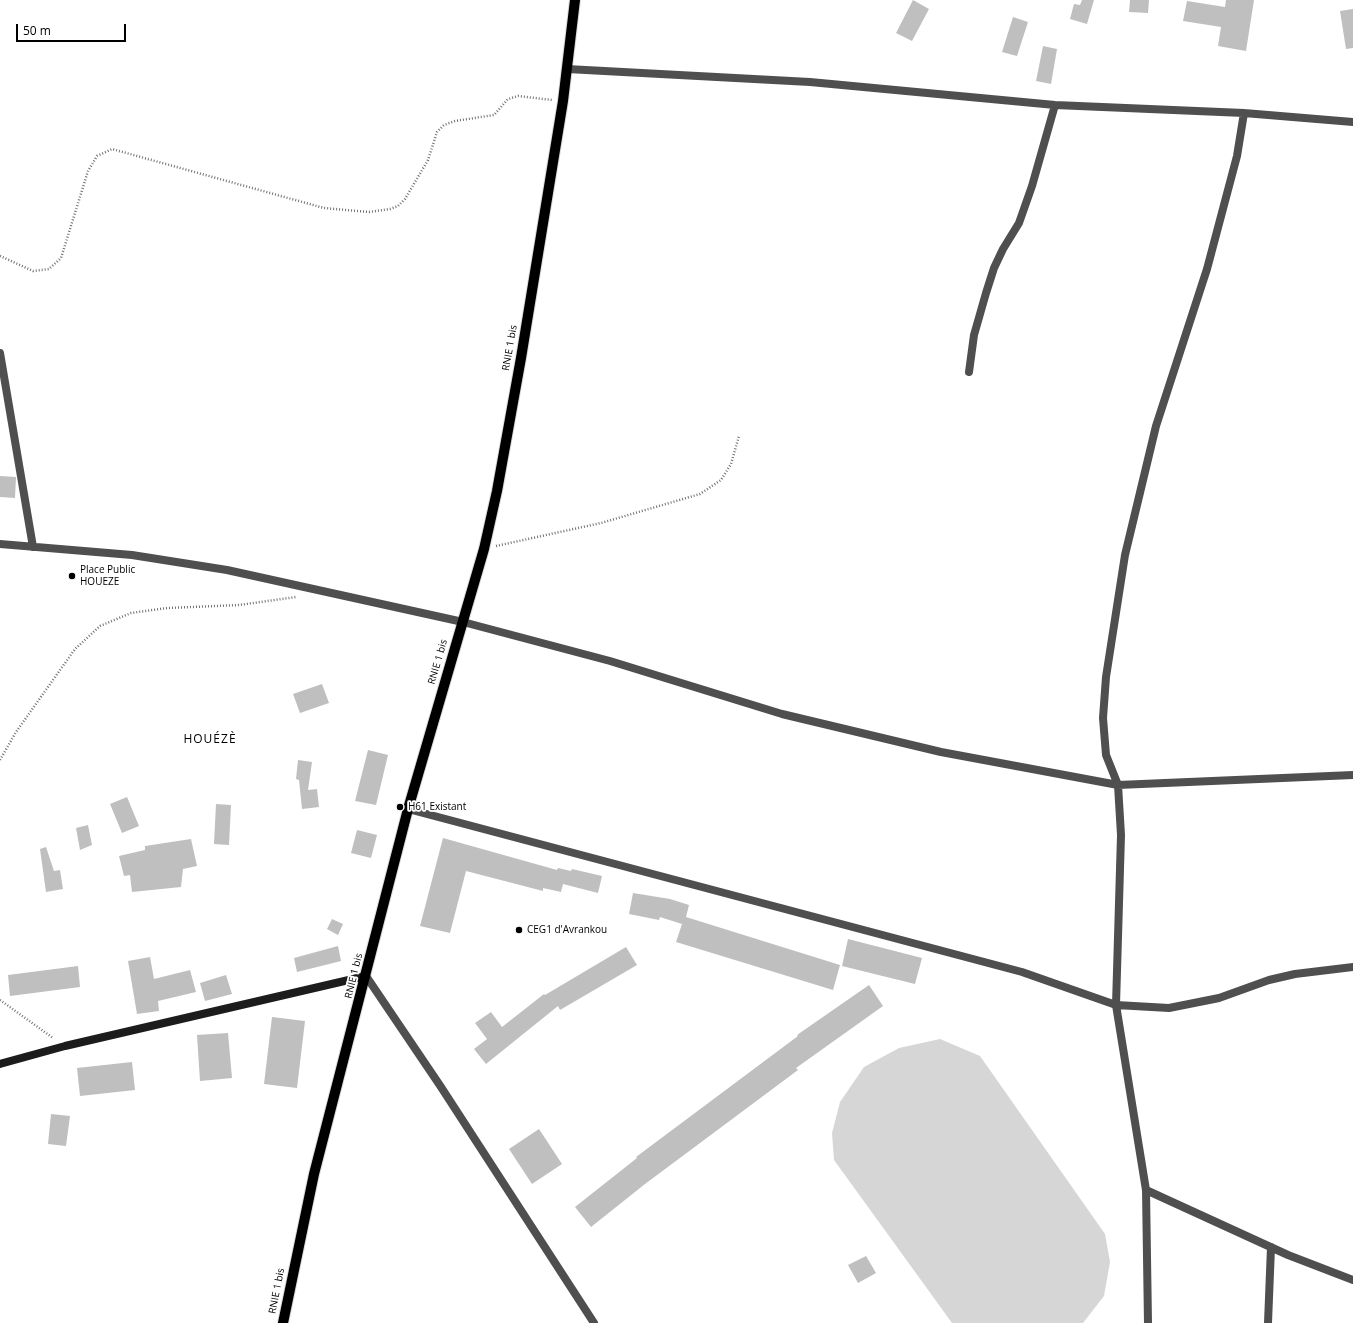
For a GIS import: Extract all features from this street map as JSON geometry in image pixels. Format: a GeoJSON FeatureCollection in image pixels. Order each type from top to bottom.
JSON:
{"type":"FeatureCollection","features":[{"type":"Feature","properties":{"kind":"main road","name":"RNIE 1 bis"},"geometry":{"type":"LineString","coordinates":[[283,1323],[314,1174],[408,809],[484,549],[497,491],[521,358],[563,101],[574,0]]}},
{"type":"Feature","properties":{"kind":"street"},"geometry":{"type":"LineString","coordinates":[[567,69],[810,82],[1055,105],[1244,112],[1353,122]]}},
{"type":"Feature","properties":{"kind":"street"},"geometry":{"type":"LineString","coordinates":[[969,372],[974,335],[994,268],[1003,249],[1019,223],[1032,186],[1055,105]]}},
{"type":"Feature","properties":{"kind":"street"},"geometry":{"type":"LineString","coordinates":[[1148,1323],[1146,1190],[1116,1005],[1121,835],[1118,784],[1106,755],[1103,718],[1106,678],[1125,555],[1156,426],[1207,269],[1236,156],[1244,112]]}},
{"type":"Feature","properties":{"kind":"street"},"geometry":{"type":"LineString","coordinates":[[0,353],[33,547]]}},
{"type":"Feature","properties":{"kind":"street"},"geometry":{"type":"LineString","coordinates":[[0,544],[132,554],[227,570],[463,622],[610,661],[782,714],[941,752],[1118,784],[1353,775]]}},
{"type":"Feature","properties":{"kind":"street"},"geometry":{"type":"LineString","coordinates":[[408,809],[1022,972],[1116,1005],[1168,1008],[1219,998],[1269,980],[1295,974],[1353,967]]}},
{"type":"Feature","properties":{"kind":"street"},"geometry":{"type":"LineString","coordinates":[[0,1064],[65,1046],[366,976],[441,1087],[594,1323]]}},
{"type":"Feature","properties":{"kind":"street"},"geometry":{"type":"LineString","coordinates":[[1146,1190],[1288,1255],[1353,1280]]}},
{"type":"Feature","properties":{"kind":"street"},"geometry":{"type":"LineString","coordinates":[[1268,1323],[1271,1247]]}},
{"type":"Feature","properties":{"kind":"path"},"geometry":{"type":"LineString","coordinates":[[0,256],[33,271],[49,269],[60,258],[88,171],[97,156],[112,149],[324,208],[369,212],[390,209],[398,206],[405,199],[428,160],[437,132],[444,125],[455,120],[494,115],[508,99],[518,96],[563,101]]}},
{"type":"Feature","properties":{"kind":"path"},"geometry":{"type":"LineString","coordinates":[[484,549],[532,537],[601,523],[700,494],[721,480],[731,464],[739,436]]}},
{"type":"Feature","properties":{"kind":"path"},"geometry":{"type":"LineString","coordinates":[[0,760],[16,732],[75,649],[100,626],[131,613],[166,608],[240,605],[298,596]]}},
{"type":"Feature","properties":{"kind":"path"},"geometry":{"type":"LineString","coordinates":[[0,1000],[65,1046]]}},
{"type":"Feature","properties":{"kind":"shaded area"},"geometry":{"type":"Polygon","coordinates":[[[940,1039],[980,1056],[1105,1234],[1110,1262],[1104,1296],[1083,1323],[952,1323],[834,1160],[832,1133],[840,1102],[864,1067],[899,1048],[940,1039]]]}},
{"type":"Feature","properties":{"kind":"building"},"geometry":{"type":"Polygon","coordinates":[[[913,0],[929,9],[912,41],[896,33],[913,0]]]}},
{"type":"Feature","properties":{"kind":"building"},"geometry":{"type":"Polygon","coordinates":[[[1082,0],[1094,0],[1087,24],[1070,19],[1074,4],[1080,5],[1082,0]]]}},
{"type":"Feature","properties":{"kind":"building"},"geometry":{"type":"Polygon","coordinates":[[[1130,0],[1149,0],[1148,13],[1129,12],[1130,0]]]}},
{"type":"Feature","properties":{"kind":"building"},"geometry":{"type":"Polygon","coordinates":[[[1226,0],[1254,0],[1246,51],[1218,46],[1221,27],[1183,21],[1187,1],[1225,7],[1226,0]]]}},
{"type":"Feature","properties":{"kind":"building"},"geometry":{"type":"Polygon","coordinates":[[[1353,9],[1353,48],[1346,49],[1340,11],[1353,9]]]}},
{"type":"Feature","properties":{"kind":"building"},"geometry":{"type":"Polygon","coordinates":[[[1013,17],[1028,22],[1017,56],[1002,52],[1013,17]]]}},
{"type":"Feature","properties":{"kind":"building"},"geometry":{"type":"Polygon","coordinates":[[[1043,46],[1057,49],[1051,84],[1036,81],[1043,46]]]}},
{"type":"Feature","properties":{"kind":"building"},"geometry":{"type":"Polygon","coordinates":[[[0,476],[16,477],[15,498],[0,497],[0,476]]]}},
{"type":"Feature","properties":{"kind":"building"},"geometry":{"type":"Polygon","coordinates":[[[322,684],[329,703],[300,713],[293,694],[322,684]]]}},
{"type":"Feature","properties":{"kind":"building"},"geometry":{"type":"Polygon","coordinates":[[[368,750],[388,755],[376,805],[355,801],[368,750]]]}},
{"type":"Feature","properties":{"kind":"building"},"geometry":{"type":"Polygon","coordinates":[[[298,760],[312,762],[308,790],[317,789],[319,807],[302,809],[299,780],[296,779],[298,760]]]}},
{"type":"Feature","properties":{"kind":"building"},"geometry":{"type":"Polygon","coordinates":[[[127,797],[139,826],[122,833],[110,804],[127,797]]]}},
{"type":"Feature","properties":{"kind":"building"},"geometry":{"type":"Polygon","coordinates":[[[216,804],[231,805],[229,845],[214,844],[216,804]]]}},
{"type":"Feature","properties":{"kind":"building"},"geometry":{"type":"Polygon","coordinates":[[[88,825],[92,845],[80,850],[76,828],[88,825]]]}},
{"type":"Feature","properties":{"kind":"building"},"geometry":{"type":"Polygon","coordinates":[[[357,830],[377,835],[371,858],[351,853],[357,830]]]}},
{"type":"Feature","properties":{"kind":"building"},"geometry":{"type":"Polygon","coordinates":[[[443,838],[557,870],[558,868],[571,871],[572,869],[602,876],[598,893],[563,884],[561,892],[543,888],[543,891],[466,871],[450,933],[420,926],[443,838]]]}},
{"type":"Feature","properties":{"kind":"building"},"geometry":{"type":"Polygon","coordinates":[[[191,839],[197,866],[183,869],[181,887],[132,892],[130,875],[124,876],[119,856],[145,850],[145,846],[191,839]]]}},
{"type":"Feature","properties":{"kind":"building"},"geometry":{"type":"Polygon","coordinates":[[[46,847],[54,871],[60,870],[63,889],[46,892],[40,849],[46,847]]]}},
{"type":"Feature","properties":{"kind":"building"},"geometry":{"type":"Polygon","coordinates":[[[633,893],[670,899],[689,905],[686,917],[840,965],[833,990],[676,942],[682,924],[660,917],[659,920],[629,914],[633,893]]]}},
{"type":"Feature","properties":{"kind":"building"},"geometry":{"type":"Polygon","coordinates":[[[332,919],[343,924],[338,935],[327,929],[332,919]]]}},
{"type":"Feature","properties":{"kind":"building"},"geometry":{"type":"Polygon","coordinates":[[[848,939],[922,958],[915,984],[842,966],[848,939]]]}},
{"type":"Feature","properties":{"kind":"building"},"geometry":{"type":"Polygon","coordinates":[[[338,946],[341,961],[297,972],[294,958],[338,946]]]}},
{"type":"Feature","properties":{"kind":"building"},"geometry":{"type":"Polygon","coordinates":[[[626,947],[637,965],[560,1010],[558,1006],[486,1064],[474,1049],[487,1039],[475,1023],[491,1012],[502,1027],[544,994],[545,995],[626,947]]]}},
{"type":"Feature","properties":{"kind":"building"},"geometry":{"type":"Polygon","coordinates":[[[150,957],[154,979],[190,970],[196,992],[158,1001],[159,1011],[137,1014],[128,961],[150,957]]]}},
{"type":"Feature","properties":{"kind":"building"},"geometry":{"type":"Polygon","coordinates":[[[78,966],[80,987],[10,996],[8,975],[78,966]]]}},
{"type":"Feature","properties":{"kind":"building"},"geometry":{"type":"Polygon","coordinates":[[[226,975],[232,994],[205,1001],[200,983],[226,975]]]}},
{"type":"Feature","properties":{"kind":"building"},"geometry":{"type":"Polygon","coordinates":[[[869,985],[883,1006],[796,1068],[798,1070],[645,1184],[591,1227],[575,1207],[637,1158],[636,1157],[798,1036],[797,1035],[869,985]]]}},
{"type":"Feature","properties":{"kind":"building"},"geometry":{"type":"Polygon","coordinates":[[[272,1017],[305,1021],[297,1088],[264,1084],[272,1017]]]}},
{"type":"Feature","properties":{"kind":"building"},"geometry":{"type":"Polygon","coordinates":[[[228,1033],[232,1078],[200,1081],[197,1035],[228,1033]]]}},
{"type":"Feature","properties":{"kind":"building"},"geometry":{"type":"Polygon","coordinates":[[[132,1062],[135,1090],[80,1096],[77,1068],[132,1062]]]}},
{"type":"Feature","properties":{"kind":"building"},"geometry":{"type":"Polygon","coordinates":[[[51,1114],[70,1116],[66,1146],[48,1144],[51,1114]]]}},
{"type":"Feature","properties":{"kind":"building"},"geometry":{"type":"Polygon","coordinates":[[[539,1129],[562,1164],[532,1184],[509,1149],[539,1129]]]}},
{"type":"Feature","properties":{"kind":"building"},"geometry":{"type":"Polygon","coordinates":[[[866,1256],[876,1273],[858,1283],[848,1265],[866,1256]]]}},
{"type":"Feature","properties":{"kind":"place","name":"Place Public HOUEZE"},"geometry":{"type":"Point","coordinates":[72,576]}},
{"type":"Feature","properties":{"kind":"place","name":"H61 Existant"},"geometry":{"type":"Point","coordinates":[400,807]}},
{"type":"Feature","properties":{"kind":"place","name":"CEG1 d'Avrankou"},"geometry":{"type":"Point","coordinates":[519,930]}},
{"type":"Feature","properties":{"kind":"district","name":"HOUÉZÈ"},"geometry":{"type":"Point","coordinates":[210,740]}}]}
